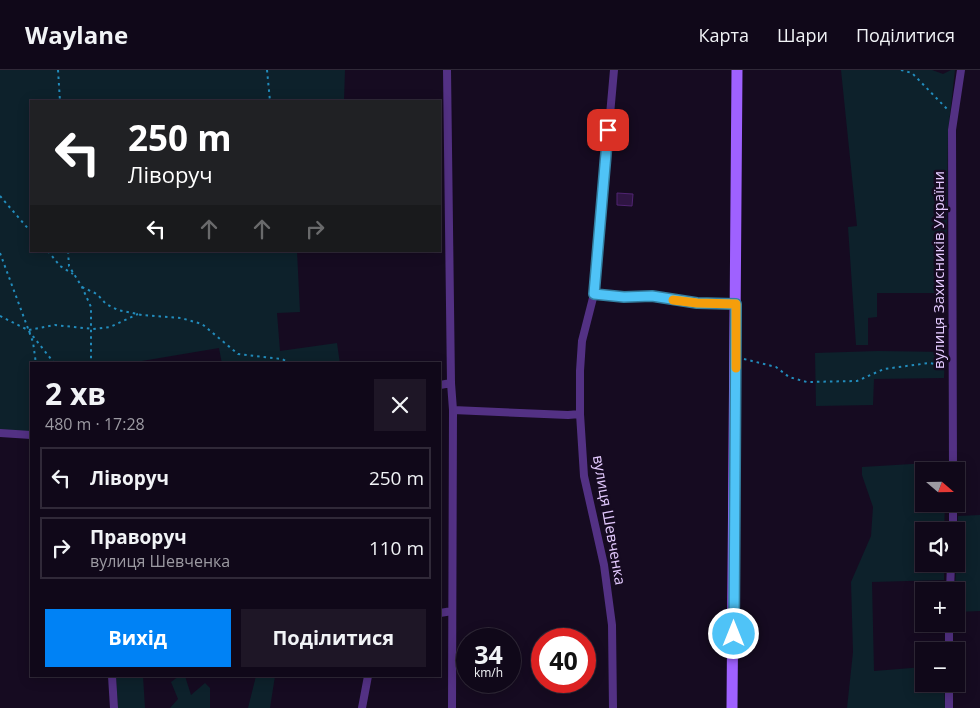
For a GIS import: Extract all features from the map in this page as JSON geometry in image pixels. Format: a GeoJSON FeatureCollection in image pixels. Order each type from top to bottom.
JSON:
{"type":"FeatureCollection","features":[{"type":"Feature","properties":{"kind":"street"},"geometry":{"type":"LineString","coordinates":[[447,70],[451,383],[453,410],[452,708]]}},
{"type":"Feature","properties":{"kind":"street","name":"вулиця Шевченка"},"geometry":{"type":"LineString","coordinates":[[613,708],[612,625],[604,565],[584,476],[580,414],[580,371],[582,341],[594,294],[614,70]]}},
{"type":"Feature","properties":{"kind":"street"},"geometry":{"type":"LineString","coordinates":[[732,708],[737,70]]}},
{"type":"Feature","properties":{"kind":"street","name":"вулиця Захисників України"},"geometry":{"type":"LineString","coordinates":[[953,462],[952,130],[961,70]]}},
{"type":"Feature","properties":{"kind":"street"},"geometry":{"type":"LineString","coordinates":[[594,294],[624,297],[652,296],[697,303],[736,304]]}},
{"type":"Feature","properties":{"kind":"street"},"geometry":{"type":"LineString","coordinates":[[441,385],[451,383]]}},
{"type":"Feature","properties":{"kind":"street"},"geometry":{"type":"LineString","coordinates":[[453,410],[562,415],[580,414]]}},
{"type":"Feature","properties":{"kind":"street"},"geometry":{"type":"LineString","coordinates":[[0,433],[30,434]]}},
{"type":"Feature","properties":{"kind":"street"},"geometry":{"type":"LineString","coordinates":[[441,613],[452,611]]}},
{"type":"Feature","properties":{"kind":"street"},"geometry":{"type":"LineString","coordinates":[[112,677],[114,708]]}},
{"type":"Feature","properties":{"kind":"street"},"geometry":{"type":"LineString","coordinates":[[362,708],[368,677]]}},
{"type":"Feature","properties":{"kind":"street"},"geometry":{"type":"LineString","coordinates":[[949,692],[949,708]]}},
{"type":"Feature","properties":{"kind":"path"},"geometry":{"type":"LineString","coordinates":[[58,70],[60,100]]}},
{"type":"Feature","properties":{"kind":"path"},"geometry":{"type":"LineString","coordinates":[[267,70],[270,100]]}},
{"type":"Feature","properties":{"kind":"path"},"geometry":{"type":"LineString","coordinates":[[901,70],[912,73],[954,116]]}},
{"type":"Feature","properties":{"kind":"path"},"geometry":{"type":"LineString","coordinates":[[0,196],[30,231]]}},
{"type":"Feature","properties":{"kind":"path"},"geometry":{"type":"LineString","coordinates":[[49,252],[60,266],[75,276]]}},
{"type":"Feature","properties":{"kind":"path"},"geometry":{"type":"LineString","coordinates":[[68,252],[69,266],[82,287],[91,307],[91,362]]}},
{"type":"Feature","properties":{"kind":"path"},"geometry":{"type":"LineString","coordinates":[[0,253],[33,342],[36,362]]}},
{"type":"Feature","properties":{"kind":"path"},"geometry":{"type":"LineString","coordinates":[[82,287],[97,294],[106,304],[118,310],[181,318],[202,324],[238,354],[282,359],[288,362]]}},
{"type":"Feature","properties":{"kind":"path"},"geometry":{"type":"LineString","coordinates":[[28,330],[55,325],[91,329],[110,327],[138,314]]}},
{"type":"Feature","properties":{"kind":"path"},"geometry":{"type":"LineString","coordinates":[[0,316],[28,330],[53,362]]}},
{"type":"Feature","properties":{"kind":"path"},"geometry":{"type":"LineString","coordinates":[[736,356],[776,367],[789,377],[807,382],[857,380],[884,369],[929,363],[953,367]]}},
{"type":"Feature","properties":{"kind":"shaded area"},"geometry":{"type":"Polygon","coordinates":[[[0,70],[345,70],[344,100],[30,100],[30,252],[297,252],[300,312],[277,313],[280,351],[337,343],[340,362],[222,362],[219,348],[136,362],[30,362],[30,432],[0,431],[0,70]]]}},
{"type":"Feature","properties":{"kind":"shaded area"},"geometry":{"type":"Polygon","coordinates":[[[841,70],[932,70],[943,74],[955,70],[948,132],[946,293],[877,293],[877,317],[868,318],[868,345],[856,345],[848,227],[857,226],[841,70]]]}},
{"type":"Feature","properties":{"kind":"shaded area"},"geometry":{"type":"Polygon","coordinates":[[[878,351],[945,352],[944,378],[874,379],[873,405],[816,406],[815,353],[878,351]]]}},
{"type":"Feature","properties":{"kind":"shaded area"},"geometry":{"type":"Polygon","coordinates":[[[915,464],[915,512],[945,512],[944,522],[915,522],[915,572],[944,572],[944,580],[872,582],[874,671],[915,668],[915,692],[944,692],[945,708],[847,708],[853,652],[851,582],[871,536],[873,507],[862,475],[862,467],[915,464]]]}},
{"type":"Feature","properties":{"kind":"shaded area"},"geometry":{"type":"Polygon","coordinates":[[[980,515],[980,611],[965,612],[965,582],[955,582],[956,572],[965,572],[965,522],[958,522],[958,516],[980,515]]]}},
{"type":"Feature","properties":{"kind":"shaded area"},"geometry":{"type":"Polygon","coordinates":[[[116,677],[143,677],[145,708],[118,708],[116,677]]]}},
{"type":"Feature","properties":{"kind":"shaded area"},"geometry":{"type":"Polygon","coordinates":[[[178,677],[185,677],[191,695],[205,683],[210,688],[210,708],[170,708],[178,699],[171,682],[178,677]]]}},
{"type":"Feature","properties":{"kind":"shaded area"},"geometry":{"type":"Polygon","coordinates":[[[256,677],[275,677],[270,708],[248,708],[256,677]]]}},
{"type":"Feature","properties":{"kind":"building"},"geometry":{"type":"Polygon","coordinates":[[[617,193],[633,194],[632,206],[617,205],[617,193]]]}},
{"type":"Feature","properties":{"kind":"slow traffic"},"geometry":{"type":"LineString","coordinates":[[673,300],[736,304],[736,368]]}},
{"type":"Feature","properties":{"kind":"route"},"geometry":{"type":"LineString","coordinates":[[608,130],[594,294],[624,297],[652,296],[697,303],[736,304],[734,634]]}}]}
